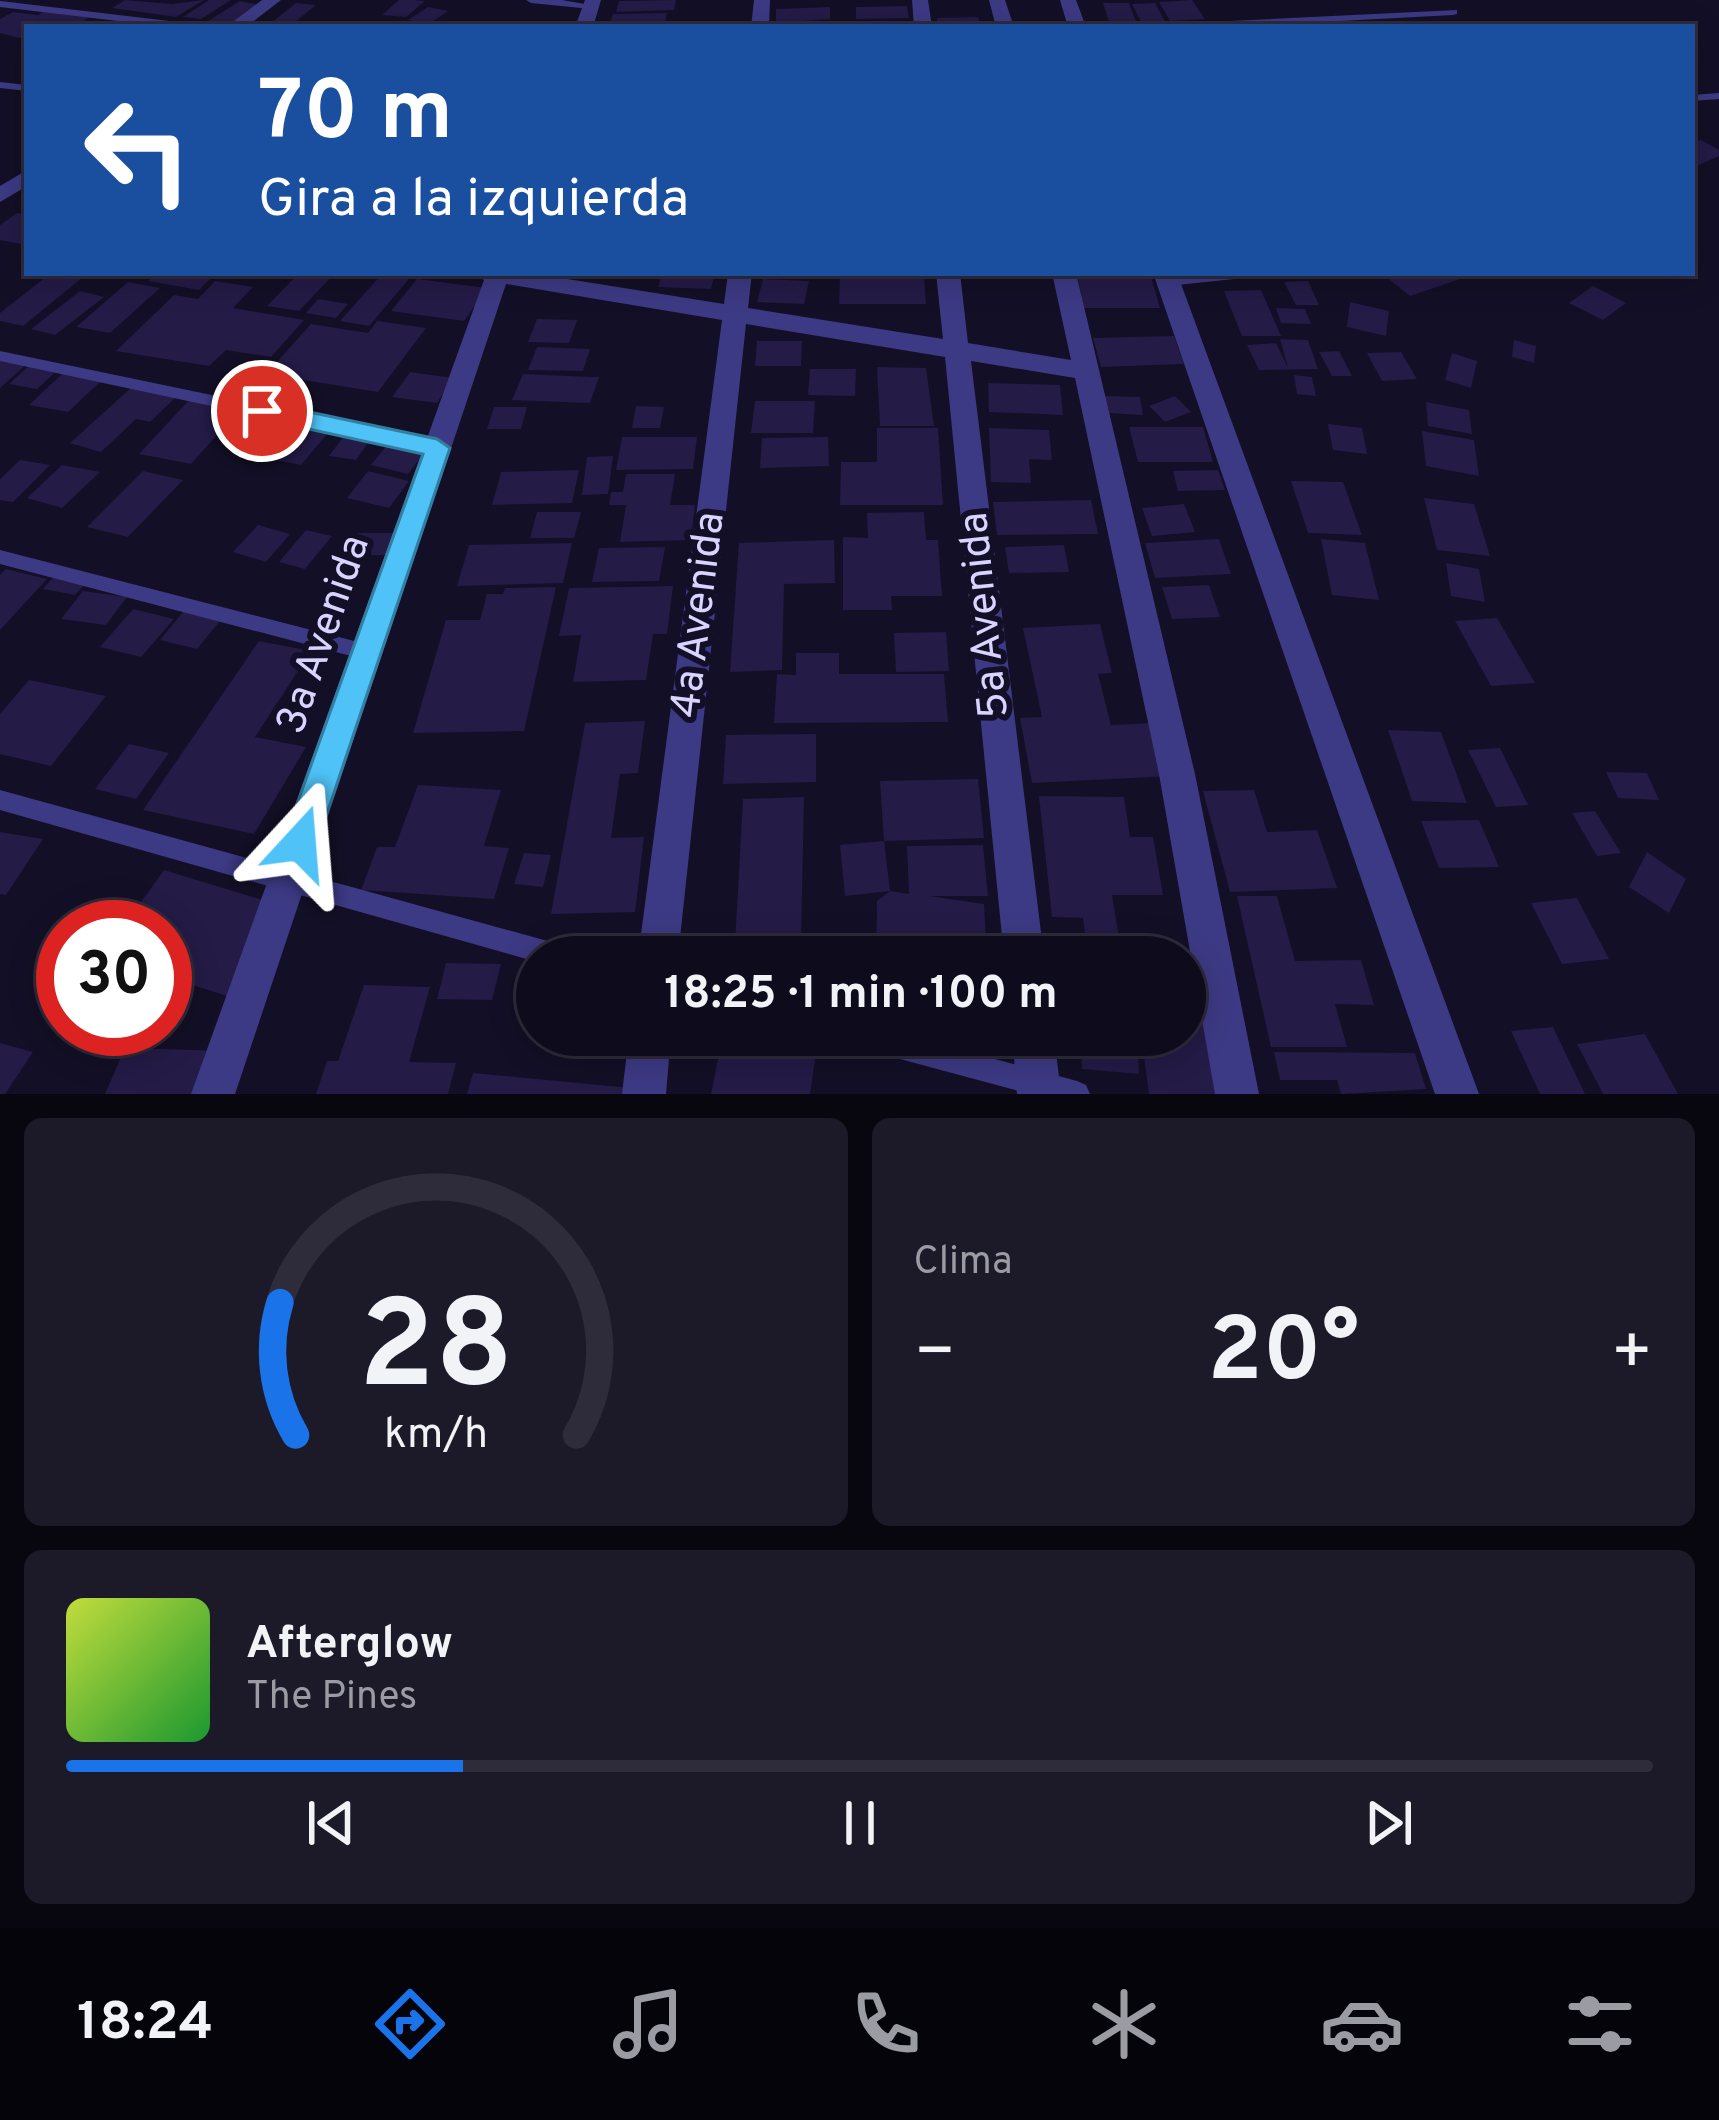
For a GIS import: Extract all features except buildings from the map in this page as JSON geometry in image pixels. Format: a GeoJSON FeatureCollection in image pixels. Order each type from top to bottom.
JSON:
{"type":"FeatureCollection","features":[{"type":"Feature","properties":{"kind":"street"},"geometry":{"type":"LineString","coordinates":[[239,24],[273,0]]}},
{"type":"Feature","properties":{"kind":"street","name":"3a Avenida"},"geometry":{"type":"LineString","coordinates":[[213,1094],[492,276]]}},
{"type":"Feature","properties":{"kind":"street"},"geometry":{"type":"LineString","coordinates":[[506,276],[1085,371]]}},
{"type":"Feature","properties":{"kind":"street","name":"4a Avenida"},"geometry":{"type":"LineString","coordinates":[[661,936],[740,276]]}},
{"type":"Feature","properties":{"kind":"street","name":"5a Avenida"},"geometry":{"type":"LineString","coordinates":[[948,276],[1022,936]]}},
{"type":"Feature","properties":{"kind":"street"},"geometry":{"type":"LineString","coordinates":[[1065,276],[1178,774],[1237,1094]]}},
{"type":"Feature","properties":{"kind":"street"},"geometry":{"type":"LineString","coordinates":[[1167,277],[1457,1094]]}},
{"type":"Feature","properties":{"kind":"street"},"geometry":{"type":"LineString","coordinates":[[644,1094],[648,1056]]}},
{"type":"Feature","properties":{"kind":"street"},"geometry":{"type":"LineString","coordinates":[[1040,1056],[1051,1090]]}},
{"type":"Feature","properties":{"kind":"lane"},"geometry":{"type":"LineString","coordinates":[[531,0],[592,3]]}},
{"type":"Feature","properties":{"kind":"lane"},"geometry":{"type":"LineString","coordinates":[[0,4],[170,24]]}},
{"type":"Feature","properties":{"kind":"lane"},"geometry":{"type":"LineString","coordinates":[[1223,24],[1453,12]]}},
{"type":"Feature","properties":{"kind":"lane"},"geometry":{"type":"LineString","coordinates":[[0,356],[437,448]]}},
{"type":"Feature","properties":{"kind":"lane"},"geometry":{"type":"LineString","coordinates":[[0,556],[366,652]]}},
{"type":"Feature","properties":{"kind":"lane"},"geometry":{"type":"LineString","coordinates":[[0,800],[516,944]]}},
{"type":"Feature","properties":{"kind":"lane"},"geometry":{"type":"LineString","coordinates":[[932,1056],[1051,1090]]}},
{"type":"Feature","properties":{"kind":"route"},"geometry":{"type":"LineString","coordinates":[[262,411],[437,448],[300,843]]}}]}
